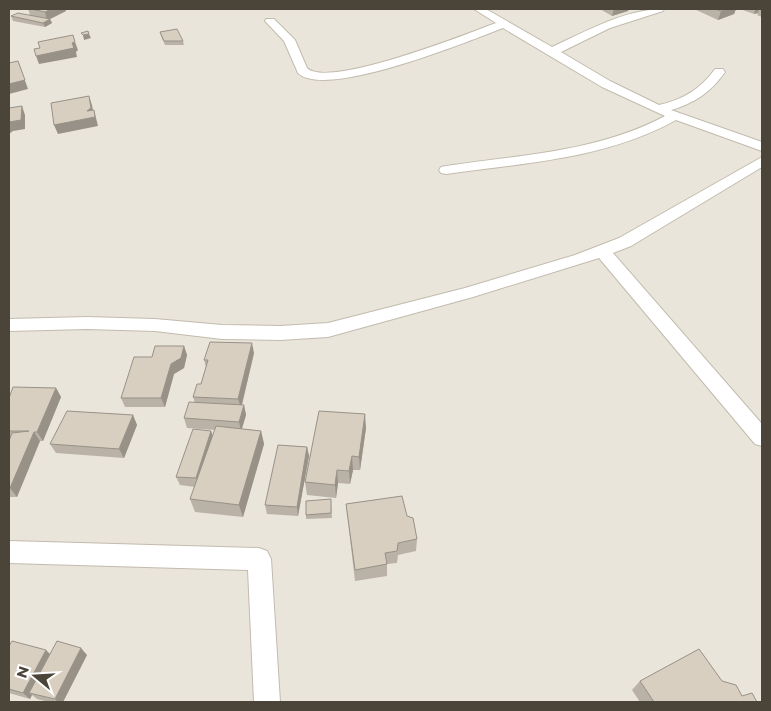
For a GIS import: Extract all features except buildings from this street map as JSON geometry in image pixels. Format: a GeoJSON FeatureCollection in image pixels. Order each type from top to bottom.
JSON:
{"type":"FeatureCollection","features":[{"type":"Feature","properties":{"kind":"street"},"geometry":{"type":"LineString","coordinates":[[479,9],[606,84],[673,116],[762,148]]}},
{"type":"Feature","properties":{"kind":"street"},"geometry":{"type":"LineString","coordinates":[[552,52],[606,26],[659,9]]}},
{"type":"Feature","properties":{"kind":"street"},"geometry":{"type":"LineString","coordinates":[[270,21],[290,41],[301,69],[307,76],[321,78],[351,75],[382,66],[504,24]]}},
{"type":"Feature","properties":{"kind":"street"},"geometry":{"type":"LineString","coordinates":[[657,109],[677,106],[711,85],[719,72]]}},
{"type":"Feature","properties":{"kind":"street"},"geometry":{"type":"LineString","coordinates":[[446,170],[584,150],[647,131],[673,116]]}},
{"type":"Feature","properties":{"kind":"street"},"geometry":{"type":"LineString","coordinates":[[9,325],[87,323],[146,325],[222,332],[270,333],[328,330],[468,293],[602,251],[625,242],[762,161]]}},
{"type":"Feature","properties":{"kind":"street"},"geometry":{"type":"LineString","coordinates":[[602,251],[762,438]]}},
{"type":"Feature","properties":{"kind":"street"},"geometry":{"type":"LineString","coordinates":[[9,552],[259,558],[267,702]]}},
{"type":"Feature","properties":{"kind":"shaded area"},"geometry":{"type":"Polygon","coordinates":[[[9,9],[762,9],[762,702],[9,702],[9,9]]]}}]}
